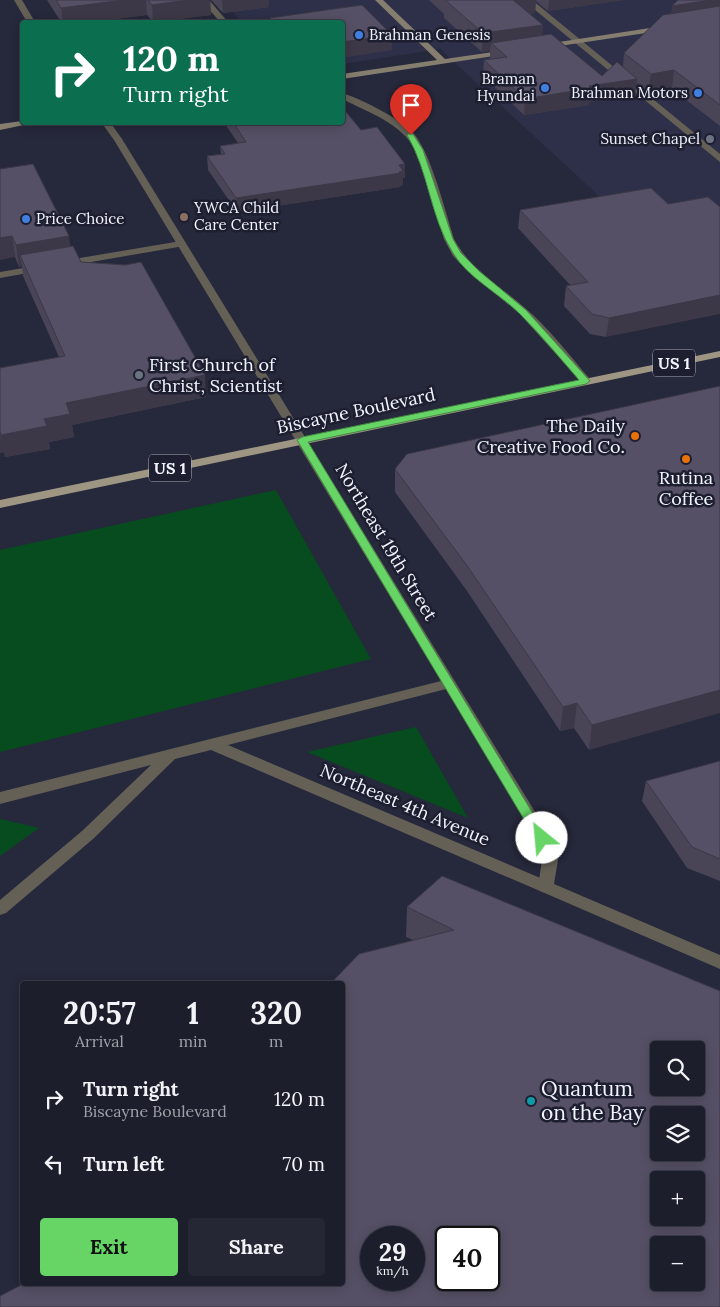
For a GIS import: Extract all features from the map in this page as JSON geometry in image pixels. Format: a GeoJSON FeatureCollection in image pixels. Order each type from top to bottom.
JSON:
{"type":"FeatureCollection","features":[{"type":"Feature","properties":{"kind":"main road"},"geometry":{"type":"LineString","coordinates":[[379,0],[444,62]]}},
{"type":"Feature","properties":{"kind":"main road"},"geometry":{"type":"LineString","coordinates":[[540,47],[672,27]]}},
{"type":"Feature","properties":{"kind":"main road"},"geometry":{"type":"LineString","coordinates":[[345,77],[512,52]]}},
{"type":"Feature","properties":{"kind":"main road"},"geometry":{"type":"LineString","coordinates":[[0,127],[20,124]]}},
{"type":"Feature","properties":{"kind":"main road","name":"Biscayne Boulevard"},"geometry":{"type":"LineString","coordinates":[[0,504],[720,354]]}},
{"type":"Feature","properties":{"kind":"street"},"geometry":{"type":"LineString","coordinates":[[18,0],[31,20]]}},
{"type":"Feature","properties":{"kind":"street"},"geometry":{"type":"LineString","coordinates":[[205,0],[222,20]]}},
{"type":"Feature","properties":{"kind":"street"},"geometry":{"type":"LineString","coordinates":[[527,0],[720,159]]}},
{"type":"Feature","properties":{"kind":"street"},"geometry":{"type":"LineString","coordinates":[[345,97],[393,121],[411,135],[420,150],[449,239],[457,254],[476,273],[522,312],[586,381]]}},
{"type":"Feature","properties":{"kind":"street","name":"Northeast 19th Street"},"geometry":{"type":"LineString","coordinates":[[107,125],[118,139],[540,832],[550,860],[546,886]]}},
{"type":"Feature","properties":{"kind":"street"},"geometry":{"type":"LineString","coordinates":[[0,275],[181,244]]}},
{"type":"Feature","properties":{"kind":"street"},"geometry":{"type":"LineString","coordinates":[[0,798],[449,684]]}},
{"type":"Feature","properties":{"kind":"street","name":"Northeast 4th Avenue"},"geometry":{"type":"LineString","coordinates":[[211,744],[720,962]]}},
{"type":"Feature","properties":{"kind":"street"},"geometry":{"type":"LineString","coordinates":[[0,909],[23,891],[126,799],[171,754]]}},
{"type":"Feature","properties":{"kind":"shaded area"},"geometry":{"type":"Polygon","coordinates":[[[224,0],[720,0],[720,308],[440,49],[345,64],[345,20],[239,20],[224,0]]]}},
{"type":"Feature","properties":{"kind":"green space"},"geometry":{"type":"Polygon","coordinates":[[[276,490],[371,659],[0,752],[0,550],[276,490]]]}},
{"type":"Feature","properties":{"kind":"green space"},"geometry":{"type":"Polygon","coordinates":[[[416,727],[468,818],[307,752],[416,727]]]}},
{"type":"Feature","properties":{"kind":"green space"},"geometry":{"type":"Polygon","coordinates":[[[1,819],[39,828],[0,856],[1,819]]]}},
{"type":"Feature","properties":{"kind":"building"},"geometry":{"type":"Polygon","coordinates":[[[56,0],[124,0],[61,8],[56,0]]]}},
{"type":"Feature","properties":{"kind":"building"},"geometry":{"type":"Polygon","coordinates":[[[148,0],[188,0],[152,5],[148,0]]]}},
{"type":"Feature","properties":{"kind":"building"},"geometry":{"type":"Polygon","coordinates":[[[445,0],[513,0],[543,25],[483,33],[445,0]]]}},
{"type":"Feature","properties":{"kind":"building"},"geometry":{"type":"Polygon","coordinates":[[[678,0],[711,0],[672,6],[678,0]]]}},
{"type":"Feature","properties":{"kind":"building"},"geometry":{"type":"Polygon","coordinates":[[[362,5],[392,35],[345,42],[345,20],[272,20],[270,18],[362,5]]]}},
{"type":"Feature","properties":{"kind":"building"},"geometry":{"type":"Polygon","coordinates":[[[720,6],[720,105],[674,70],[651,74],[624,53],[663,15],[720,6]]]}},
{"type":"Feature","properties":{"kind":"building"},"geometry":{"type":"Polygon","coordinates":[[[551,34],[602,76],[617,62],[637,79],[589,86],[591,88],[525,99],[484,60],[507,57],[491,43],[551,34]]]}},
{"type":"Feature","properties":{"kind":"building"},"geometry":{"type":"Polygon","coordinates":[[[345,111],[361,130],[377,127],[405,164],[399,165],[403,171],[399,172],[401,173],[236,198],[207,156],[225,154],[220,146],[246,142],[235,125],[345,125],[345,111]]]}},
{"type":"Feature","properties":{"kind":"building","name":"Price Choice"},"geometry":{"type":"Polygon","coordinates":[[[33,164],[69,236],[16,245],[12,236],[0,238],[0,169],[33,164]]]}},
{"type":"Feature","properties":{"kind":"building"},"geometry":{"type":"Polygon","coordinates":[[[651,188],[668,204],[708,197],[720,207],[720,295],[609,318],[592,314],[566,286],[588,282],[520,210],[651,188]]]}},
{"type":"Feature","properties":{"kind":"building"},"geometry":{"type":"Polygon","coordinates":[[[73,246],[81,262],[125,265],[141,262],[205,375],[66,403],[70,414],[44,419],[47,426],[1,435],[0,368],[65,356],[20,255],[73,246]]]}},
{"type":"Feature","properties":{"kind":"building"},"geometry":{"type":"Polygon","coordinates":[[[720,386],[720,690],[592,725],[577,703],[563,707],[468,567],[395,469],[407,454],[720,386]]]}},
{"type":"Feature","properties":{"kind":"building"},"geometry":{"type":"Polygon","coordinates":[[[720,761],[720,859],[692,847],[646,781],[720,761]]]}},
{"type":"Feature","properties":{"kind":"building","name":"Quantum on the Bay"},"geometry":{"type":"Polygon","coordinates":[[[442,876],[720,991],[720,1307],[0,1307],[0,1296],[20,1286],[345,1286],[345,981],[333,981],[359,954],[454,930],[407,907],[442,876]]]}},
{"type":"Feature","properties":{"kind":"place","name":"Brahman Genesis"},"geometry":{"type":"Point","coordinates":[359,35]}},
{"type":"Feature","properties":{"kind":"place","name":"Braman Hyundai"},"geometry":{"type":"Point","coordinates":[545,88]}},
{"type":"Feature","properties":{"kind":"place","name":"Brahman Motors"},"geometry":{"type":"Point","coordinates":[698,93]}},
{"type":"Feature","properties":{"kind":"place","name":"Sunset Chapel"},"geometry":{"type":"Point","coordinates":[710,139]}},
{"type":"Feature","properties":{"kind":"place","name":"YWCA Child Care Center"},"geometry":{"type":"Point","coordinates":[184,217]}},
{"type":"Feature","properties":{"kind":"place","name":"Price Choice"},"geometry":{"type":"Point","coordinates":[26,219]}},
{"type":"Feature","properties":{"kind":"place","name":"First Church of Christ, Scientist"},"geometry":{"type":"Point","coordinates":[139,375]}},
{"type":"Feature","properties":{"kind":"place","name":"The Daily Creative Food Co."},"geometry":{"type":"Point","coordinates":[635,436]}},
{"type":"Feature","properties":{"kind":"place","name":"Rutina Coffee"},"geometry":{"type":"Point","coordinates":[686,459]}},
{"type":"Feature","properties":{"kind":"place","name":"Quantum on the Bay"},"geometry":{"type":"Point","coordinates":[531,1101]}},
{"type":"Feature","properties":{"kind":"route"},"geometry":{"type":"LineString","coordinates":[[411,135],[420,150],[449,239],[457,254],[470,268],[529,318],[586,381],[302,440],[542,838]]}}]}
